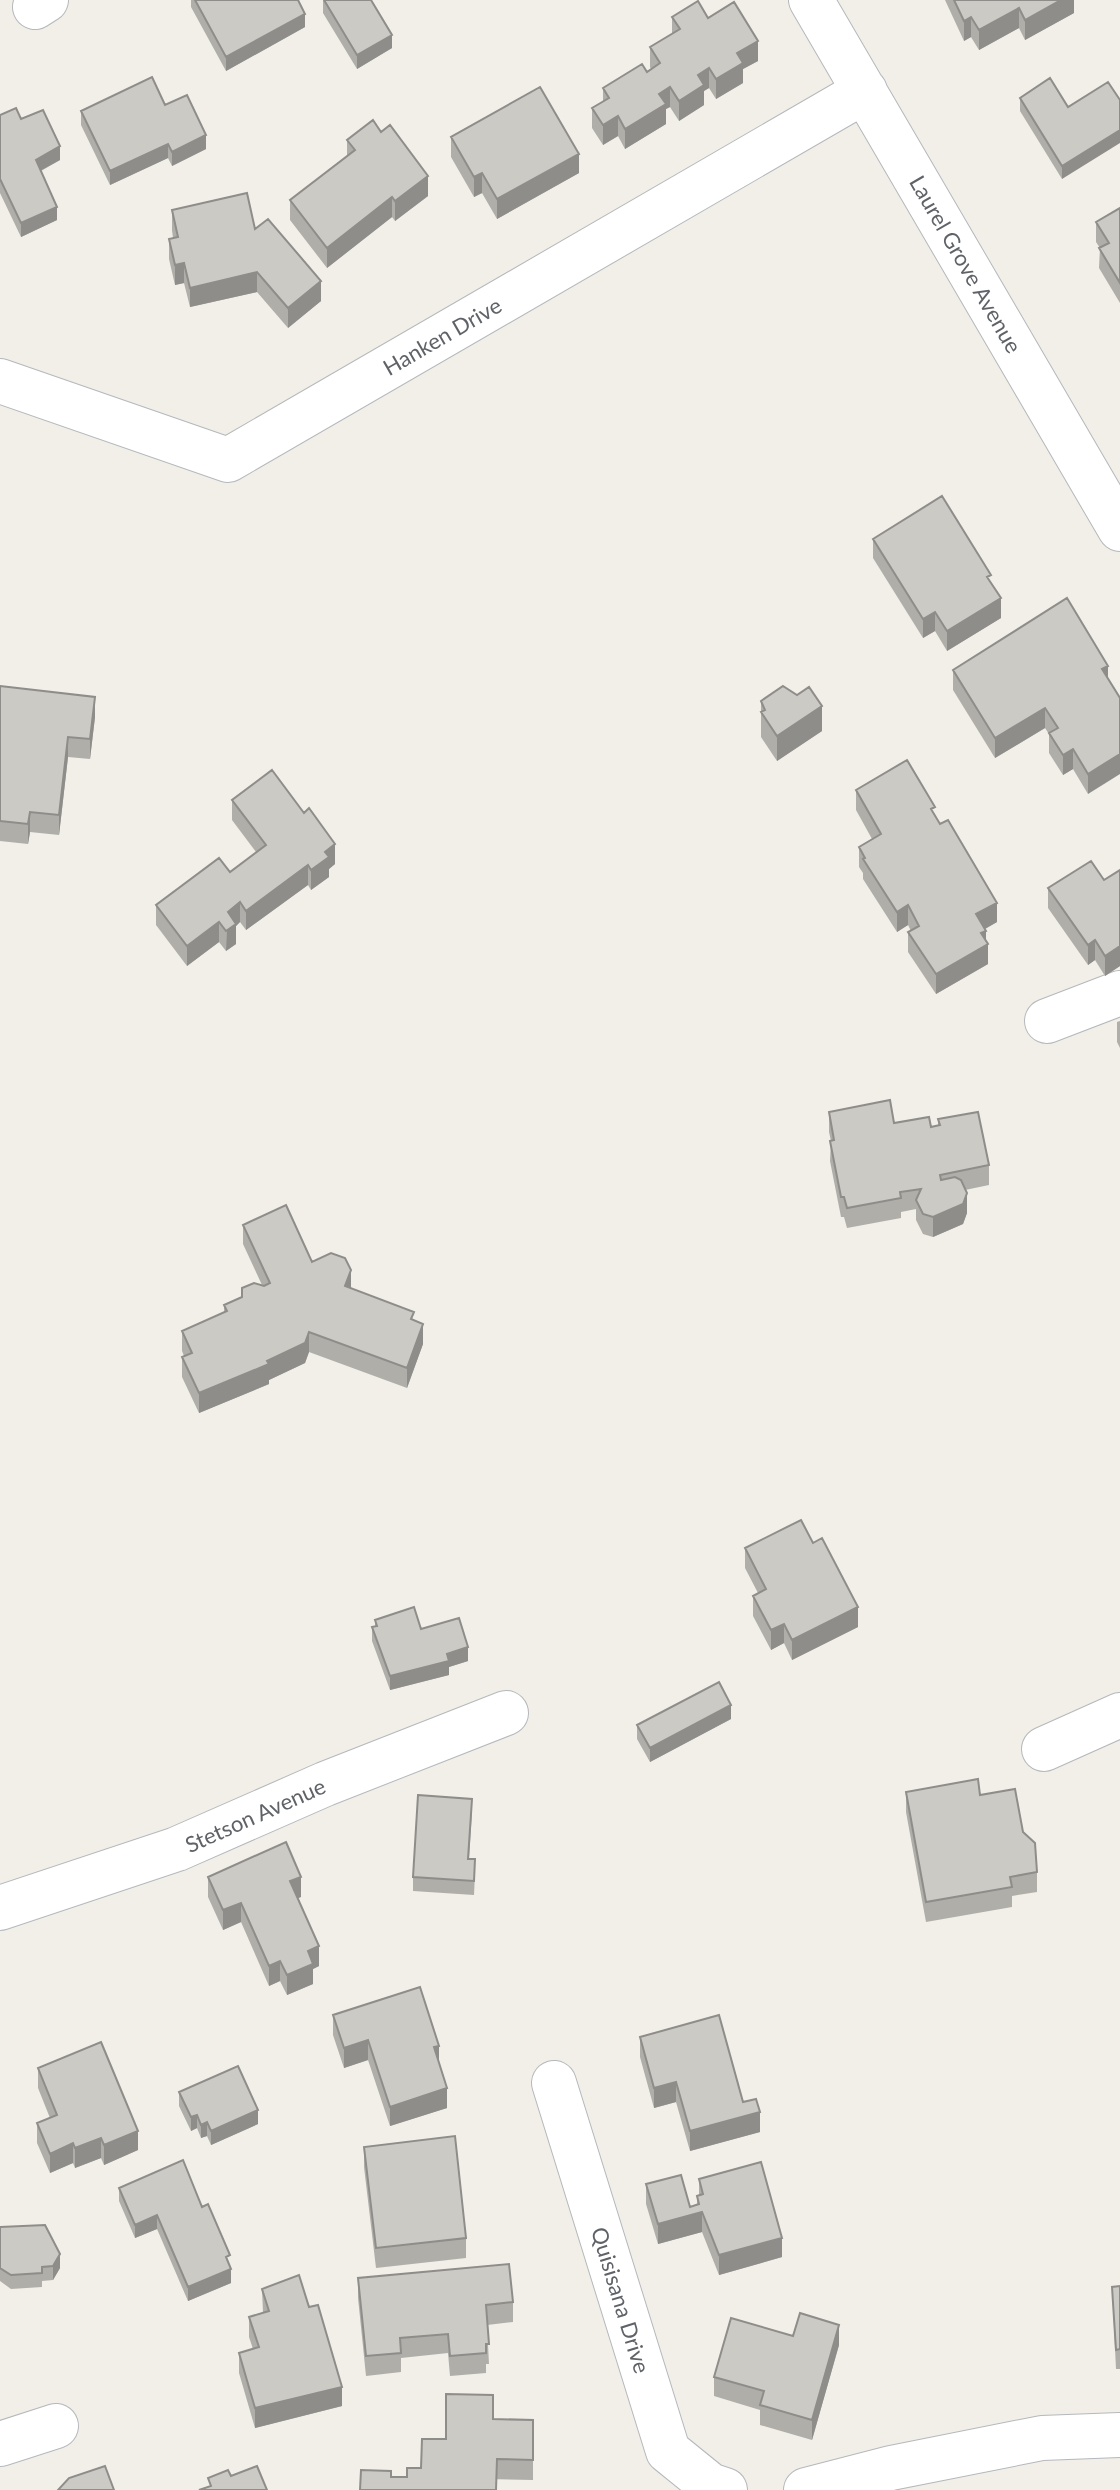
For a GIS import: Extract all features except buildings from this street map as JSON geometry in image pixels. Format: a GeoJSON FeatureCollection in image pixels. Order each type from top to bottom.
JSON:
{"type":"FeatureCollection","features":[{"type":"Feature","properties":{"kind":"street","name":"Laurel Grove Avenue"},"geometry":{"type":"LineString","coordinates":[[811,0],[1120,529]]}},
{"type":"Feature","properties":{"kind":"street","name":"Hanken Drive"},"geometry":{"type":"LineString","coordinates":[[0,381],[228,460],[865,91]]}},
{"type":"Feature","properties":{"kind":"street"},"geometry":{"type":"LineString","coordinates":[[1047,1021],[1120,993]]}},
{"type":"Feature","properties":{"kind":"street","name":"Stetson Avenue"},"geometry":{"type":"LineString","coordinates":[[0,1908],[177,1849],[325,1784],[506,1713]]}},
{"type":"Feature","properties":{"kind":"street"},"geometry":{"type":"LineString","coordinates":[[1044,1749],[1120,1715]]}},
{"type":"Feature","properties":{"kind":"street","name":"Quisisana Drive"},"geometry":{"type":"LineString","coordinates":[[554,2083],[668,2451],[710,2485],[725,2490]]}},
{"type":"Feature","properties":{"kind":"street"},"geometry":{"type":"LineString","coordinates":[[0,2444],[56,2426]]}},
{"type":"Feature","properties":{"kind":"street"},"geometry":{"type":"LineString","coordinates":[[806,2490],[891,2468],[1042,2438],[1120,2435]]}}]}
